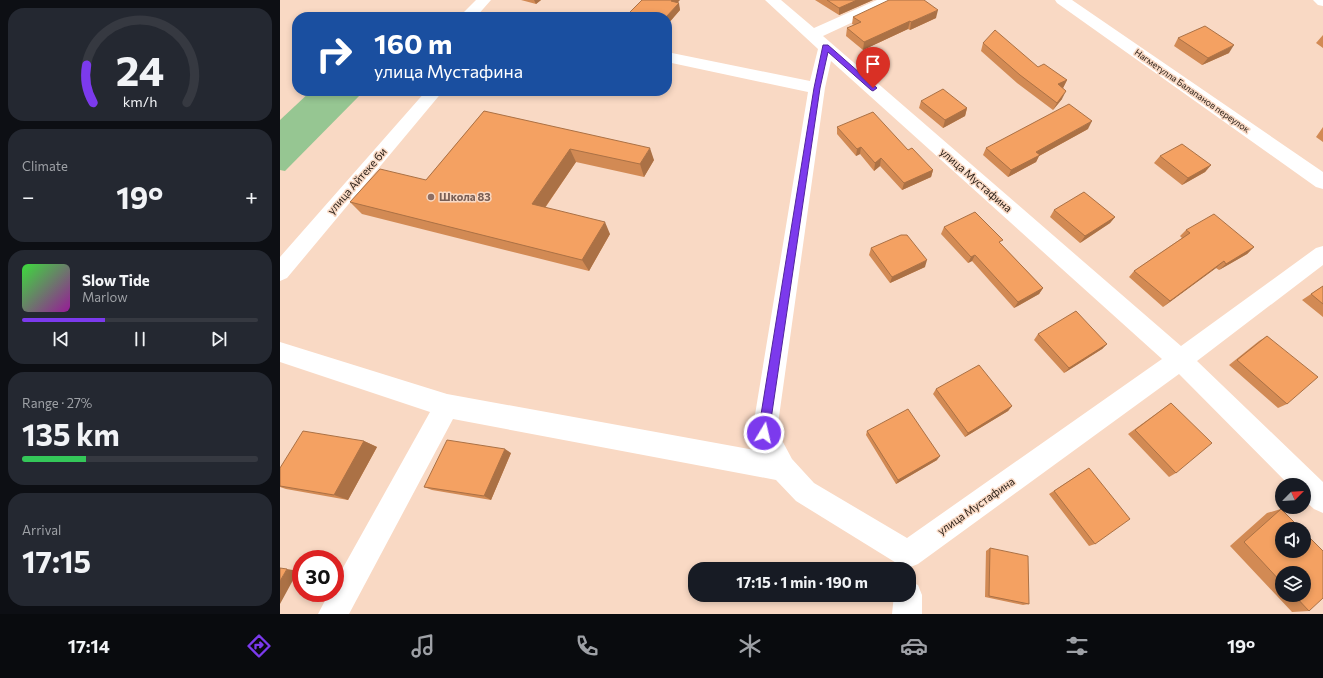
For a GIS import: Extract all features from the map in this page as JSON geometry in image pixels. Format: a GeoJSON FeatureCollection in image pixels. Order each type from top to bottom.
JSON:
{"type":"FeatureCollection","features":[{"type":"Feature","properties":{"kind":"street"},"geometry":{"type":"LineString","coordinates":[[473,12],[484,0]]}},
{"type":"Feature","properties":{"kind":"street","name":"улица Мустафина"},"geometry":{"type":"LineString","coordinates":[[772,0],[1180,360],[1323,500]]}},
{"type":"Feature","properties":{"kind":"street"},"geometry":{"type":"LineString","coordinates":[[889,0],[819,41],[817,88],[764,433],[783,468],[805,492],[908,562]]}},
{"type":"Feature","properties":{"kind":"street","name":"Нагметулла Балапанов переулок"},"geometry":{"type":"LineString","coordinates":[[1062,0],[1323,182]]}},
{"type":"Feature","properties":{"kind":"street"},"geometry":{"type":"LineString","coordinates":[[672,58],[817,88]]}},
{"type":"Feature","properties":{"kind":"street","name":"улица Айтеке би"},"geometry":{"type":"LineString","coordinates":[[280,272],[430,96]]}},
{"type":"Feature","properties":{"kind":"street","name":"улица Мустафина"},"geometry":{"type":"LineString","coordinates":[[908,562],[1323,254]]}},
{"type":"Feature","properties":{"kind":"street"},"geometry":{"type":"LineString","coordinates":[[280,352],[447,406],[783,468]]}},
{"type":"Feature","properties":{"kind":"street"},"geometry":{"type":"LineString","coordinates":[[333,614],[447,406]]}},
{"type":"Feature","properties":{"kind":"street"},"geometry":{"type":"LineString","coordinates":[[907,614],[908,602]]}},
{"type":"Feature","properties":{"kind":"green space"},"geometry":{"type":"Polygon","coordinates":[[[306,96],[359,96],[285,171],[280,170],[280,120],[306,96]]]}},
{"type":"Feature","properties":{"kind":"building"},"geometry":{"type":"Polygon","coordinates":[[[642,0],[672,0],[671,1],[679,3],[671,12],[630,12],[642,0]]]}},
{"type":"Feature","properties":{"kind":"building"},"geometry":{"type":"Polygon","coordinates":[[[827,0],[857,0],[839,8],[827,0]]]}},
{"type":"Feature","properties":{"kind":"building"},"geometry":{"type":"Polygon","coordinates":[[[889,0],[924,0],[938,10],[864,42],[847,28],[861,22],[853,17],[889,0]]]}},
{"type":"Feature","properties":{"kind":"building"},"geometry":{"type":"Polygon","coordinates":[[[1205,26],[1234,45],[1208,58],[1178,38],[1205,26]]]}},
{"type":"Feature","properties":{"kind":"building"},"geometry":{"type":"Polygon","coordinates":[[[995,30],[1038,67],[1044,64],[1067,80],[1058,84],[1066,91],[1057,103],[1020,75],[983,43],[995,30]]]}},
{"type":"Feature","properties":{"kind":"building"},"geometry":{"type":"Polygon","coordinates":[[[943,89],[967,108],[945,120],[921,101],[943,89]]]}},
{"type":"Feature","properties":{"kind":"building"},"geometry":{"type":"Polygon","coordinates":[[[1069,104],[1092,121],[1036,152],[1040,155],[1011,170],[986,148],[1069,104]]]}},
{"type":"Feature","properties":{"kind":"building","name":"Школа 83"},"geometry":{"type":"Polygon","coordinates":[[[484,111],[650,148],[640,164],[570,149],[532,204],[605,222],[582,260],[350,202],[380,169],[426,180],[484,111]]]}},
{"type":"Feature","properties":{"kind":"building"},"geometry":{"type":"Polygon","coordinates":[[[873,112],[908,150],[912,148],[933,170],[904,183],[881,158],[875,163],[861,147],[857,149],[837,127],[873,112]]]}},
{"type":"Feature","properties":{"kind":"building"},"geometry":{"type":"Polygon","coordinates":[[[1182,144],[1211,165],[1188,178],[1160,156],[1182,144]]]}},
{"type":"Feature","properties":{"kind":"building"},"geometry":{"type":"Polygon","coordinates":[[[1084,192],[1115,217],[1085,236],[1054,210],[1084,192]]]}},
{"type":"Feature","properties":{"kind":"building"},"geometry":{"type":"Polygon","coordinates":[[[975,212],[1003,240],[999,242],[1043,288],[1018,302],[975,255],[971,257],[944,227],[975,212]]]}},
{"type":"Feature","properties":{"kind":"building"},"geometry":{"type":"Polygon","coordinates":[[[1214,214],[1254,247],[1226,264],[1224,261],[1170,301],[1134,271],[1190,233],[1186,230],[1214,214]]]}},
{"type":"Feature","properties":{"kind":"building"},"geometry":{"type":"Polygon","coordinates":[[[901,235],[907,235],[927,260],[892,277],[871,248],[901,235]]]}},
{"type":"Feature","properties":{"kind":"building"},"geometry":{"type":"Polygon","coordinates":[[[1323,286],[1323,304],[1311,294],[1323,286]]]}},
{"type":"Feature","properties":{"kind":"building"},"geometry":{"type":"Polygon","coordinates":[[[1076,311],[1107,344],[1069,368],[1038,334],[1076,311]]]}},
{"type":"Feature","properties":{"kind":"building"},"geometry":{"type":"Polygon","coordinates":[[[1267,336],[1318,377],[1287,404],[1237,360],[1267,336]]]}},
{"type":"Feature","properties":{"kind":"building"},"geometry":{"type":"Polygon","coordinates":[[[979,365],[1012,406],[968,433],[936,389],[979,365]]]}},
{"type":"Feature","properties":{"kind":"building"},"geometry":{"type":"Polygon","coordinates":[[[1171,403],[1212,443],[1176,473],[1135,430],[1171,403]]]}},
{"type":"Feature","properties":{"kind":"building"},"geometry":{"type":"Polygon","coordinates":[[[908,409],[940,456],[898,480],[867,431],[908,409]]]}},
{"type":"Feature","properties":{"kind":"building"},"geometry":{"type":"Polygon","coordinates":[[[303,431],[364,441],[334,495],[280,486],[280,468],[303,431]]]}},
{"type":"Feature","properties":{"kind":"building"},"geometry":{"type":"Polygon","coordinates":[[[447,440],[505,449],[484,496],[424,487],[447,440]]]}},
{"type":"Feature","properties":{"kind":"building"},"geometry":{"type":"Polygon","coordinates":[[[1089,468],[1130,519],[1095,544],[1054,491],[1089,468]]]}},
{"type":"Feature","properties":{"kind":"building"},"geometry":{"type":"Polygon","coordinates":[[[1275,514],[1286,514],[1294,522],[1275,522],[1275,558],[1311,558],[1311,539],[1323,551],[1323,598],[1309,611],[1301,602],[1311,602],[1311,566],[1275,566],[1275,575],[1244,542],[1275,514]]]}},
{"type":"Feature","properties":{"kind":"building"},"geometry":{"type":"Polygon","coordinates":[[[990,548],[1028,556],[1029,604],[989,596],[990,548]]]}},
{"type":"Feature","properties":{"kind":"building"},"geometry":{"type":"Polygon","coordinates":[[[280,568],[287,569],[280,581],[280,568]]]}},
{"type":"Feature","properties":{"kind":"place","name":"Школа 83"},"geometry":{"type":"Point","coordinates":[431,197]}},
{"type":"Feature","properties":{"kind":"route"},"geometry":{"type":"LineString","coordinates":[[764,433],[817,88],[826,47],[873,88]]}}]}
